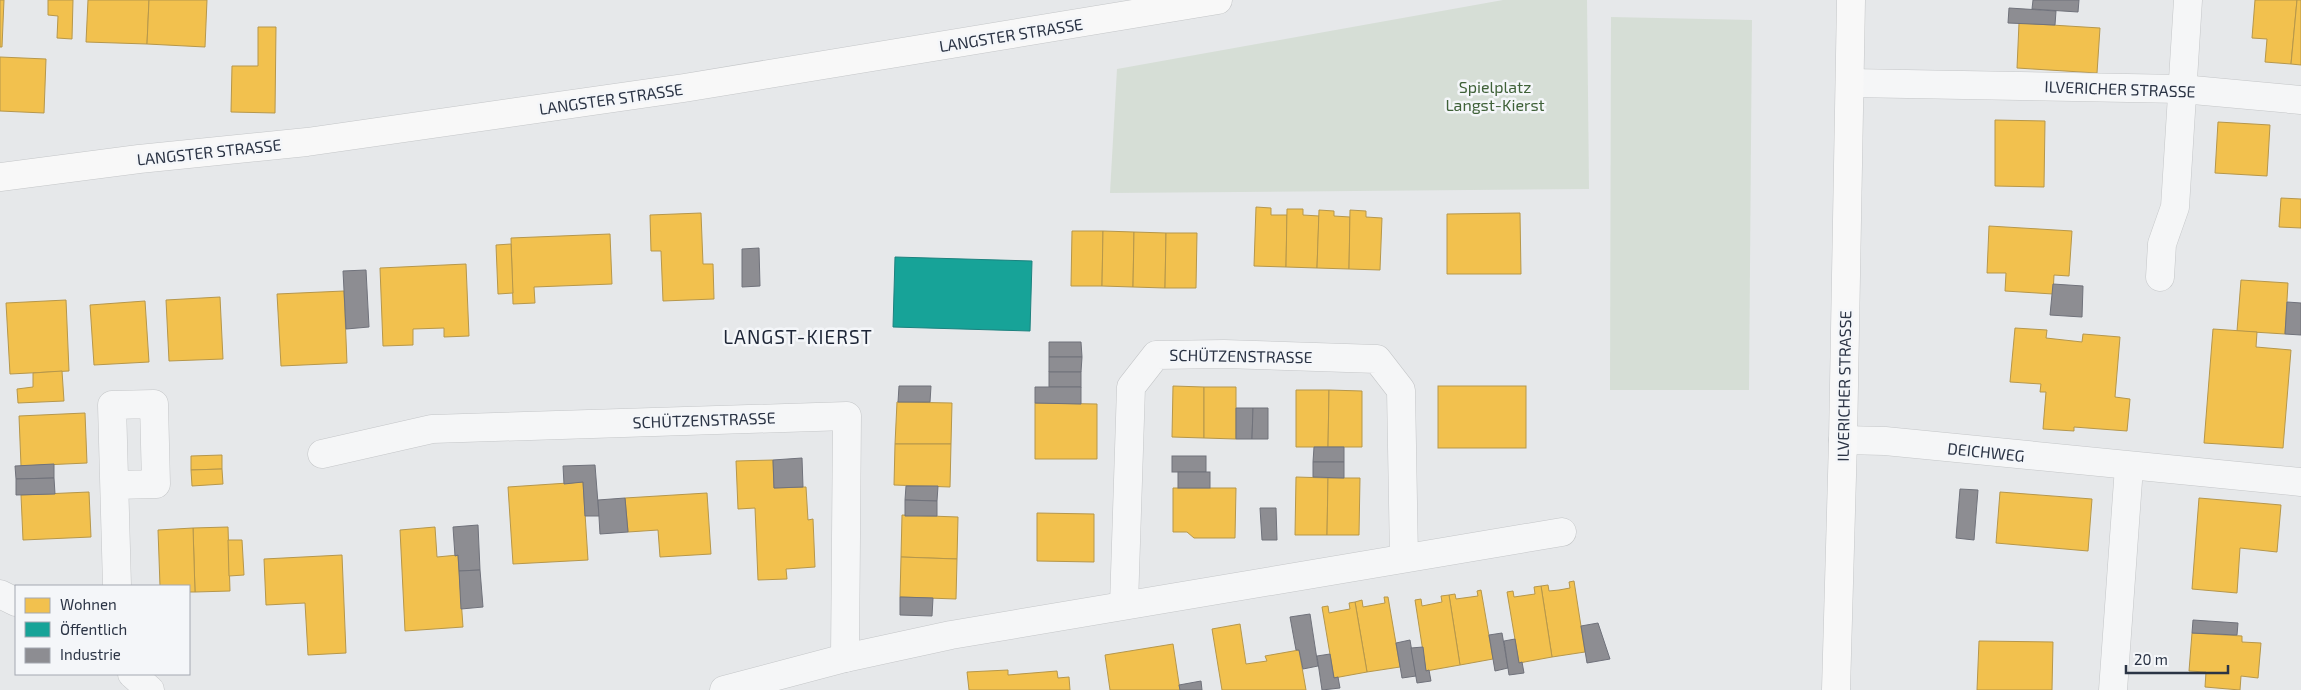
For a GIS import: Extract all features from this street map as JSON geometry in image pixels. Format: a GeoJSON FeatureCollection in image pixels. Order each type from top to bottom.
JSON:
{"type":"FeatureCollection","features":[{"type":"Feature","properties":{"kind":"street","name":"LANGSTER STRASSE"},"geometry":{"type":"LineString","coordinates":[[0,177],[120,161],[307,142],[684,88],[1218,0]]}},
{"type":"Feature","properties":{"kind":"street","name":"ILVERICHER STRASSE"},"geometry":{"type":"LineString","coordinates":[[1836,690],[1843,440],[1851,0]]}},
{"type":"Feature","properties":{"kind":"street"},"geometry":{"type":"LineString","coordinates":[[2160,277],[2162,244],[2175,207],[2188,0]]}},
{"type":"Feature","properties":{"kind":"street","name":"ILVERICHER STRASSE"},"geometry":{"type":"LineString","coordinates":[[1850,82],[2182,90],[2301,100]]}},
{"type":"Feature","properties":{"kind":"street","name":"SCHÜTZENSTRASSE"},"geometry":{"type":"LineString","coordinates":[[1124,604],[1131,387],[1156,355],[1224,354],[1377,359],[1401,390],[1404,558]]}},
{"type":"Feature","properties":{"kind":"street","name":"SCHÜTZENSTRASSE"},"geometry":{"type":"LineString","coordinates":[[322,454],[432,429],[847,416],[845,658]]}},
{"type":"Feature","properties":{"kind":"street","name":"DEICHWEG"},"geometry":{"type":"LineString","coordinates":[[1843,440],[1885,441],[2129,467],[2301,482]]}},
{"type":"Feature","properties":{"kind":"street"},"geometry":{"type":"LineString","coordinates":[[2113,690],[2129,467]]}},
{"type":"Feature","properties":{"kind":"street"},"geometry":{"type":"LineString","coordinates":[[115,485],[117,585]]}},
{"type":"Feature","properties":{"kind":"street"},"geometry":{"type":"LineString","coordinates":[[724,690],[845,658],[951,635],[1124,604],[1562,532]]}},
{"type":"Feature","properties":{"kind":"street"},"geometry":{"type":"LineString","coordinates":[[0,594],[15,602]]}},
{"type":"Feature","properties":{"kind":"street"},"geometry":{"type":"LineString","coordinates":[[133,675],[150,690]]}},
{"type":"Feature","properties":{"kind":"green space","name":"Spielplatz Langst-Kierst"},"geometry":{"type":"Polygon","coordinates":[[[1503,0],[1587,0],[1589,189],[1110,193],[1117,69],[1503,0]]]}},
{"type":"Feature","properties":{"kind":"green space"},"geometry":{"type":"Polygon","coordinates":[[[1611,17],[1752,20],[1749,390],[1610,390],[1611,17]]]}},
{"type":"Feature","properties":{"kind":"building: Wohnen"},"geometry":{"type":"Polygon","coordinates":[[[0,0],[4,0],[2,47],[0,47],[0,0]]]}},
{"type":"Feature","properties":{"kind":"building: Wohnen"},"geometry":{"type":"Polygon","coordinates":[[[48,0],[73,0],[72,39],[57,38],[58,16],[48,15],[48,0]]]}},
{"type":"Feature","properties":{"kind":"building: Wohnen"},"geometry":{"type":"Polygon","coordinates":[[[88,0],[149,0],[147,44],[86,42],[88,0]]]}},
{"type":"Feature","properties":{"kind":"building: Wohnen"},"geometry":{"type":"Polygon","coordinates":[[[149,0],[207,0],[205,47],[147,44],[149,0]]]}},
{"type":"Feature","properties":{"kind":"building: Wohnen"},"geometry":{"type":"Polygon","coordinates":[[[2255,0],[2297,0],[2291,64],[2265,62],[2267,39],[2252,38],[2255,0]]]}},
{"type":"Feature","properties":{"kind":"building: Wohnen"},"geometry":{"type":"Polygon","coordinates":[[[2297,0],[2301,0],[2301,65],[2291,64],[2297,0]]]}},
{"type":"Feature","properties":{"kind":"building: Wohnen"},"geometry":{"type":"Polygon","coordinates":[[[2019,23],[2100,28],[2097,73],[2017,68],[2019,23]]]}},
{"type":"Feature","properties":{"kind":"building: Wohnen"},"geometry":{"type":"Polygon","coordinates":[[[258,27],[276,27],[275,113],[231,112],[232,66],[258,66],[258,27]]]}},
{"type":"Feature","properties":{"kind":"building: Wohnen"},"geometry":{"type":"Polygon","coordinates":[[[0,57],[46,59],[44,113],[0,111],[0,57]]]}},
{"type":"Feature","properties":{"kind":"building: Wohnen"},"geometry":{"type":"Polygon","coordinates":[[[1995,120],[2045,121],[2044,187],[1995,186],[1995,120]]]}},
{"type":"Feature","properties":{"kind":"building: Wohnen"},"geometry":{"type":"Polygon","coordinates":[[[2218,122],[2270,125],[2267,176],[2215,173],[2218,122]]]}},
{"type":"Feature","properties":{"kind":"building: Wohnen"},"geometry":{"type":"Polygon","coordinates":[[[2281,198],[2301,199],[2301,228],[2279,227],[2281,198]]]}},
{"type":"Feature","properties":{"kind":"building: Wohnen"},"geometry":{"type":"Polygon","coordinates":[[[1256,207],[1271,208],[1271,215],[1287,215],[1286,267],[1254,266],[1256,207]]]}},
{"type":"Feature","properties":{"kind":"building: Wohnen"},"geometry":{"type":"Polygon","coordinates":[[[1287,209],[1303,209],[1303,215],[1319,216],[1317,268],[1286,267],[1287,209]]]}},
{"type":"Feature","properties":{"kind":"building: Wohnen"},"geometry":{"type":"Polygon","coordinates":[[[1319,210],[1334,211],[1334,216],[1350,217],[1349,269],[1317,268],[1319,210]]]}},
{"type":"Feature","properties":{"kind":"building: Wohnen"},"geometry":{"type":"Polygon","coordinates":[[[1350,210],[1366,211],[1366,217],[1382,218],[1380,270],[1349,269],[1350,210]]]}},
{"type":"Feature","properties":{"kind":"building: Wohnen"},"geometry":{"type":"Polygon","coordinates":[[[701,213],[703,264],[713,264],[714,299],[663,301],[661,251],[651,251],[650,215],[701,213]]]}},
{"type":"Feature","properties":{"kind":"building: Wohnen"},"geometry":{"type":"Polygon","coordinates":[[[1520,213],[1521,274],[1447,274],[1447,214],[1520,213]]]}},
{"type":"Feature","properties":{"kind":"building: Wohnen"},"geometry":{"type":"Polygon","coordinates":[[[1989,226],[2072,231],[2069,276],[2054,275],[2053,294],[2005,291],[2006,273],[1987,273],[1989,226]]]}},
{"type":"Feature","properties":{"kind":"building: Wohnen"},"geometry":{"type":"Polygon","coordinates":[[[1072,231],[1103,231],[1102,286],[1071,286],[1072,231]]]}},
{"type":"Feature","properties":{"kind":"building: Wohnen"},"geometry":{"type":"Polygon","coordinates":[[[1103,231],[1134,232],[1133,287],[1102,286],[1103,231]]]}},
{"type":"Feature","properties":{"kind":"building: Wohnen"},"geometry":{"type":"Polygon","coordinates":[[[1134,232],[1166,233],[1165,288],[1133,287],[1134,232]]]}},
{"type":"Feature","properties":{"kind":"building: Wohnen"},"geometry":{"type":"Polygon","coordinates":[[[1166,233],[1197,233],[1196,288],[1165,288],[1166,233]]]}},
{"type":"Feature","properties":{"kind":"building: Wohnen"},"geometry":{"type":"Polygon","coordinates":[[[610,234],[612,284],[534,287],[535,303],[513,304],[511,238],[610,234]]]}},
{"type":"Feature","properties":{"kind":"building: Wohnen"},"geometry":{"type":"Polygon","coordinates":[[[511,244],[513,293],[498,294],[496,245],[511,244]]]}},
{"type":"Feature","properties":{"kind":"building: Wohnen"},"geometry":{"type":"Polygon","coordinates":[[[466,264],[469,336],[444,337],[444,328],[413,329],[413,345],[383,346],[380,268],[466,264]]]}},
{"type":"Feature","properties":{"kind":"building: Wohnen"},"geometry":{"type":"Polygon","coordinates":[[[2241,280],[2288,283],[2285,334],[2237,331],[2241,280]]]}},
{"type":"Feature","properties":{"kind":"building: Wohnen"},"geometry":{"type":"Polygon","coordinates":[[[344,291],[347,363],[281,366],[277,294],[344,291]]]}},
{"type":"Feature","properties":{"kind":"building: Wohnen"},"geometry":{"type":"Polygon","coordinates":[[[220,297],[223,359],[169,361],[166,300],[220,297]]]}},
{"type":"Feature","properties":{"kind":"building: Wohnen"},"geometry":{"type":"Polygon","coordinates":[[[66,300],[69,371],[10,374],[6,303],[66,300]]]}},
{"type":"Feature","properties":{"kind":"building: Wohnen"},"geometry":{"type":"Polygon","coordinates":[[[145,301],[149,362],[94,365],[90,305],[145,301]]]}},
{"type":"Feature","properties":{"kind":"building: Wohnen"},"geometry":{"type":"Polygon","coordinates":[[[2015,328],[2047,330],[2046,338],[2082,342],[2083,334],[2120,337],[2115,397],[2130,399],[2127,431],[2074,427],[2074,431],[2043,429],[2046,392],[2040,392],[2041,384],[2010,382],[2015,328]]]}},
{"type":"Feature","properties":{"kind":"building: Wohnen"},"geometry":{"type":"Polygon","coordinates":[[[2213,329],[2257,332],[2256,347],[2291,350],[2283,448],[2204,443],[2213,329]]]}},
{"type":"Feature","properties":{"kind":"building: Wohnen"},"geometry":{"type":"Polygon","coordinates":[[[62,371],[64,401],[18,403],[17,389],[33,387],[33,373],[62,371]]]}},
{"type":"Feature","properties":{"kind":"building: Wohnen"},"geometry":{"type":"Polygon","coordinates":[[[1173,386],[1204,387],[1204,438],[1172,437],[1173,386]]]}},
{"type":"Feature","properties":{"kind":"building: Wohnen"},"geometry":{"type":"Polygon","coordinates":[[[1438,386],[1526,386],[1526,448],[1438,448],[1438,386]]]}},
{"type":"Feature","properties":{"kind":"building: Wohnen"},"geometry":{"type":"Polygon","coordinates":[[[1204,387],[1236,387],[1236,439],[1204,438],[1204,387]]]}},
{"type":"Feature","properties":{"kind":"building: Wohnen"},"geometry":{"type":"Polygon","coordinates":[[[1296,390],[1329,390],[1328,447],[1296,447],[1296,390]]]}},
{"type":"Feature","properties":{"kind":"building: Wohnen"},"geometry":{"type":"Polygon","coordinates":[[[1329,390],[1362,391],[1362,447],[1328,447],[1329,390]]]}},
{"type":"Feature","properties":{"kind":"building: Wohnen"},"geometry":{"type":"Polygon","coordinates":[[[897,402],[952,403],[951,444],[895,444],[897,402]]]}},
{"type":"Feature","properties":{"kind":"building: Wohnen"},"geometry":{"type":"Polygon","coordinates":[[[1035,403],[1097,404],[1097,459],[1035,459],[1035,403]]]}},
{"type":"Feature","properties":{"kind":"building: Wohnen"},"geometry":{"type":"Polygon","coordinates":[[[85,413],[87,463],[21,466],[19,416],[85,413]]]}},
{"type":"Feature","properties":{"kind":"building: Wohnen"},"geometry":{"type":"Polygon","coordinates":[[[895,444],[951,444],[950,487],[894,485],[895,444]]]}},
{"type":"Feature","properties":{"kind":"building: Wohnen"},"geometry":{"type":"Polygon","coordinates":[[[222,455],[222,469],[191,470],[191,456],[222,455]]]}},
{"type":"Feature","properties":{"kind":"building: Wohnen"},"geometry":{"type":"Polygon","coordinates":[[[773,460],[774,488],[806,487],[808,520],[813,519],[815,567],[786,569],[787,579],[758,580],[755,508],[738,509],[736,461],[773,460]]]}},
{"type":"Feature","properties":{"kind":"building: Wohnen"},"geometry":{"type":"Polygon","coordinates":[[[222,469],[223,484],[192,486],[191,470],[222,469]]]}},
{"type":"Feature","properties":{"kind":"building: Wohnen"},"geometry":{"type":"Polygon","coordinates":[[[1296,477],[1328,478],[1327,535],[1295,535],[1296,477]]]}},
{"type":"Feature","properties":{"kind":"building: Wohnen"},"geometry":{"type":"Polygon","coordinates":[[[1328,478],[1360,478],[1359,535],[1327,535],[1328,478]]]}},
{"type":"Feature","properties":{"kind":"building: Wohnen"},"geometry":{"type":"Polygon","coordinates":[[[583,482],[588,560],[513,564],[508,487],[583,482]]]}},
{"type":"Feature","properties":{"kind":"building: Wohnen"},"geometry":{"type":"Polygon","coordinates":[[[1173,488],[1236,488],[1235,538],[1194,538],[1187,532],[1173,532],[1173,488]]]}},
{"type":"Feature","properties":{"kind":"building: Wohnen"},"geometry":{"type":"Polygon","coordinates":[[[89,492],[91,537],[23,540],[21,495],[89,492]]]}},
{"type":"Feature","properties":{"kind":"building: Wohnen"},"geometry":{"type":"Polygon","coordinates":[[[2000,492],[2092,499],[2088,551],[1996,543],[2000,492]]]}},
{"type":"Feature","properties":{"kind":"building: Wohnen"},"geometry":{"type":"Polygon","coordinates":[[[707,493],[711,554],[660,557],[658,530],[628,532],[625,498],[707,493]]]}},
{"type":"Feature","properties":{"kind":"building: Wohnen"},"geometry":{"type":"Polygon","coordinates":[[[2199,498],[2281,505],[2277,552],[2240,548],[2237,593],[2192,589],[2199,498]]]}},
{"type":"Feature","properties":{"kind":"building: Wohnen"},"geometry":{"type":"Polygon","coordinates":[[[1037,513],[1094,514],[1094,562],[1037,561],[1037,513]]]}},
{"type":"Feature","properties":{"kind":"building: Wohnen"},"geometry":{"type":"Polygon","coordinates":[[[902,515],[958,517],[957,559],[901,557],[902,515]]]}},
{"type":"Feature","properties":{"kind":"building: Wohnen"},"geometry":{"type":"Polygon","coordinates":[[[228,527],[230,591],[195,592],[193,528],[228,527]]]}},
{"type":"Feature","properties":{"kind":"building: Wohnen"},"geometry":{"type":"Polygon","coordinates":[[[435,527],[437,557],[458,555],[463,627],[405,631],[400,530],[435,527]]]}},
{"type":"Feature","properties":{"kind":"building: Wohnen"},"geometry":{"type":"Polygon","coordinates":[[[193,528],[195,592],[190,592],[190,585],[160,585],[158,530],[193,528]]]}},
{"type":"Feature","properties":{"kind":"building: Wohnen"},"geometry":{"type":"Polygon","coordinates":[[[228,540],[242,540],[244,575],[229,576],[228,540]]]}},
{"type":"Feature","properties":{"kind":"building: Wohnen"},"geometry":{"type":"Polygon","coordinates":[[[342,555],[346,653],[308,655],[305,603],[266,605],[264,559],[342,555]]]}},
{"type":"Feature","properties":{"kind":"building: Wohnen"},"geometry":{"type":"Polygon","coordinates":[[[901,557],[957,559],[956,599],[900,597],[901,557]]]}},
{"type":"Feature","properties":{"kind":"building: Wohnen"},"geometry":{"type":"Polygon","coordinates":[[[1574,581],[1585,652],[1552,657],[1541,586],[1548,585],[1549,591],[1559,590],[1570,588],[1569,582],[1574,581]]]}},
{"type":"Feature","properties":{"kind":"building: Wohnen"},"geometry":{"type":"Polygon","coordinates":[[[1541,586],[1552,657],[1519,663],[1507,592],[1513,591],[1514,597],[1535,594],[1534,587],[1541,586]]]}},
{"type":"Feature","properties":{"kind":"building: Wohnen"},"geometry":{"type":"Polygon","coordinates":[[[1481,590],[1493,659],[1460,665],[1449,595],[1455,594],[1456,599],[1478,596],[1477,591],[1481,590]]]}},
{"type":"Feature","properties":{"kind":"building: Wohnen"},"geometry":{"type":"Polygon","coordinates":[[[1449,595],[1460,665],[1426,671],[1415,600],[1421,599],[1422,606],[1442,602],[1441,596],[1449,595]]]}},
{"type":"Feature","properties":{"kind":"building: Wohnen"},"geometry":{"type":"Polygon","coordinates":[[[1384,597],[1388,597],[1400,667],[1367,672],[1355,602],[1362,600],[1363,607],[1385,603],[1384,597]]]}},
{"type":"Feature","properties":{"kind":"building: Wohnen"},"geometry":{"type":"Polygon","coordinates":[[[1355,602],[1367,672],[1334,678],[1322,607],[1328,606],[1329,613],[1350,609],[1349,603],[1355,602]]]}},
{"type":"Feature","properties":{"kind":"building: Wohnen"},"geometry":{"type":"Polygon","coordinates":[[[1240,624],[1246,664],[1267,661],[1265,656],[1299,650],[1306,690],[1222,690],[1212,629],[1240,624]]]}},
{"type":"Feature","properties":{"kind":"building: Wohnen"},"geometry":{"type":"Polygon","coordinates":[[[2192,633],[2242,636],[2242,642],[2261,643],[2258,678],[2241,676],[2240,690],[2205,687],[2206,672],[2189,671],[2192,633]]]}},
{"type":"Feature","properties":{"kind":"building: Wohnen"},"geometry":{"type":"Polygon","coordinates":[[[1979,641],[2053,642],[2052,690],[1977,690],[1979,641]]]}},
{"type":"Feature","properties":{"kind":"building: Wohnen"},"geometry":{"type":"Polygon","coordinates":[[[1173,644],[1180,690],[1110,690],[1105,655],[1173,644]]]}},
{"type":"Feature","properties":{"kind":"building: Wohnen"},"geometry":{"type":"Polygon","coordinates":[[[1008,670],[1008,675],[1057,671],[1058,678],[1069,677],[1070,690],[969,690],[967,672],[1008,670]]]}},
{"type":"Feature","properties":{"kind":"building: Öffentlich"},"geometry":{"type":"Polygon","coordinates":[[[895,257],[1032,261],[1030,331],[893,327],[895,257]]]}},
{"type":"Feature","properties":{"kind":"building: Industrie"},"geometry":{"type":"Polygon","coordinates":[[[2033,0],[2079,0],[2078,12],[2032,9],[2033,0]]]}},
{"type":"Feature","properties":{"kind":"building: Industrie"},"geometry":{"type":"Polygon","coordinates":[[[2009,8],[2056,11],[2055,25],[2008,23],[2009,8]]]}},
{"type":"Feature","properties":{"kind":"building: Industrie"},"geometry":{"type":"Polygon","coordinates":[[[759,248],[760,286],[742,287],[742,249],[759,248]]]}},
{"type":"Feature","properties":{"kind":"building: Industrie"},"geometry":{"type":"Polygon","coordinates":[[[366,270],[369,327],[346,329],[343,271],[366,270]]]}},
{"type":"Feature","properties":{"kind":"building: Industrie"},"geometry":{"type":"Polygon","coordinates":[[[2053,284],[2083,286],[2082,317],[2050,315],[2053,284]]]}},
{"type":"Feature","properties":{"kind":"building: Industrie"},"geometry":{"type":"Polygon","coordinates":[[[2287,302],[2301,303],[2301,335],[2285,334],[2287,302]]]}},
{"type":"Feature","properties":{"kind":"building: Industrie"},"geometry":{"type":"Polygon","coordinates":[[[1049,342],[1081,342],[1082,357],[1049,357],[1049,342]]]}},
{"type":"Feature","properties":{"kind":"building: Industrie"},"geometry":{"type":"Polygon","coordinates":[[[1049,357],[1082,357],[1081,372],[1049,372],[1049,357]]]}},
{"type":"Feature","properties":{"kind":"building: Industrie"},"geometry":{"type":"Polygon","coordinates":[[[1049,372],[1081,372],[1081,387],[1049,387],[1049,372]]]}},
{"type":"Feature","properties":{"kind":"building: Industrie"},"geometry":{"type":"Polygon","coordinates":[[[899,386],[931,386],[930,402],[898,402],[899,386]]]}},
{"type":"Feature","properties":{"kind":"building: Industrie"},"geometry":{"type":"Polygon","coordinates":[[[1035,387],[1081,387],[1081,404],[1035,403],[1035,387]]]}},
{"type":"Feature","properties":{"kind":"building: Industrie"},"geometry":{"type":"Polygon","coordinates":[[[1236,408],[1253,408],[1252,439],[1236,439],[1236,408]]]}},
{"type":"Feature","properties":{"kind":"building: Industrie"},"geometry":{"type":"Polygon","coordinates":[[[1253,408],[1268,408],[1268,439],[1252,439],[1253,408]]]}},
{"type":"Feature","properties":{"kind":"building: Industrie"},"geometry":{"type":"Polygon","coordinates":[[[1314,447],[1344,447],[1344,462],[1313,462],[1314,447]]]}},
{"type":"Feature","properties":{"kind":"building: Industrie"},"geometry":{"type":"Polygon","coordinates":[[[1172,456],[1206,456],[1206,472],[1172,472],[1172,456]]]}},
{"type":"Feature","properties":{"kind":"building: Industrie"},"geometry":{"type":"Polygon","coordinates":[[[802,458],[803,487],[774,488],[773,460],[802,458]]]}},
{"type":"Feature","properties":{"kind":"building: Industrie"},"geometry":{"type":"Polygon","coordinates":[[[1313,462],[1344,462],[1344,478],[1313,477],[1313,462]]]}},
{"type":"Feature","properties":{"kind":"building: Industrie"},"geometry":{"type":"Polygon","coordinates":[[[54,464],[54,478],[16,479],[15,466],[54,464]]]}},
{"type":"Feature","properties":{"kind":"building: Industrie"},"geometry":{"type":"Polygon","coordinates":[[[595,465],[599,516],[585,516],[583,482],[564,484],[563,466],[595,465]]]}},
{"type":"Feature","properties":{"kind":"building: Industrie"},"geometry":{"type":"Polygon","coordinates":[[[1178,472],[1210,472],[1210,488],[1178,488],[1178,472]]]}},
{"type":"Feature","properties":{"kind":"building: Industrie"},"geometry":{"type":"Polygon","coordinates":[[[54,478],[55,494],[16,495],[16,479],[54,478]]]}},
{"type":"Feature","properties":{"kind":"building: Industrie"},"geometry":{"type":"Polygon","coordinates":[[[906,486],[938,486],[937,501],[905,500],[906,486]]]}},
{"type":"Feature","properties":{"kind":"building: Industrie"},"geometry":{"type":"Polygon","coordinates":[[[1960,489],[1978,490],[1974,540],[1956,538],[1960,489]]]}},
{"type":"Feature","properties":{"kind":"building: Industrie"},"geometry":{"type":"Polygon","coordinates":[[[625,498],[628,532],[600,534],[598,500],[625,498]]]}},
{"type":"Feature","properties":{"kind":"building: Industrie"},"geometry":{"type":"Polygon","coordinates":[[[905,500],[937,501],[937,516],[905,516],[905,500]]]}},
{"type":"Feature","properties":{"kind":"building: Industrie"},"geometry":{"type":"Polygon","coordinates":[[[1260,508],[1276,508],[1277,540],[1262,540],[1260,508]]]}},
{"type":"Feature","properties":{"kind":"building: Industrie"},"geometry":{"type":"Polygon","coordinates":[[[478,525],[480,570],[459,571],[458,555],[455,556],[453,527],[478,525]]]}},
{"type":"Feature","properties":{"kind":"building: Industrie"},"geometry":{"type":"Polygon","coordinates":[[[480,570],[483,607],[461,609],[459,571],[480,570]]]}},
{"type":"Feature","properties":{"kind":"building: Industrie"},"geometry":{"type":"Polygon","coordinates":[[[900,597],[933,598],[932,616],[900,615],[900,597]]]}},
{"type":"Feature","properties":{"kind":"building: Industrie"},"geometry":{"type":"Polygon","coordinates":[[[1310,614],[1318,666],[1303,669],[1299,650],[1296,650],[1290,617],[1310,614]]]}},
{"type":"Feature","properties":{"kind":"building: Industrie"},"geometry":{"type":"Polygon","coordinates":[[[2193,620],[2238,623],[2237,635],[2192,633],[2193,620]]]}},
{"type":"Feature","properties":{"kind":"building: Industrie"},"geometry":{"type":"Polygon","coordinates":[[[1598,623],[1610,659],[1587,663],[1581,626],[1598,623]]]}},
{"type":"Feature","properties":{"kind":"building: Industrie"},"geometry":{"type":"Polygon","coordinates":[[[1502,633],[1508,668],[1495,671],[1489,635],[1502,633]]]}},
{"type":"Feature","properties":{"kind":"building: Industrie"},"geometry":{"type":"Polygon","coordinates":[[[1515,639],[1519,663],[1522,662],[1524,673],[1509,675],[1504,641],[1515,639]]]}},
{"type":"Feature","properties":{"kind":"building: Industrie"},"geometry":{"type":"Polygon","coordinates":[[[1410,640],[1416,676],[1402,678],[1396,643],[1410,640]]]}},
{"type":"Feature","properties":{"kind":"building: Industrie"},"geometry":{"type":"Polygon","coordinates":[[[1423,647],[1426,671],[1429,670],[1431,681],[1417,683],[1411,648],[1423,647]]]}},
{"type":"Feature","properties":{"kind":"building: Industrie"},"geometry":{"type":"Polygon","coordinates":[[[1330,654],[1334,678],[1338,677],[1340,688],[1322,690],[1317,656],[1330,654]]]}},
{"type":"Feature","properties":{"kind":"building: Industrie"},"geometry":{"type":"Polygon","coordinates":[[[1201,681],[1202,690],[1180,690],[1179,685],[1201,681]]]}},
{"type":"Feature","properties":{"kind":"district","name":"LANGST-KIERST"},"geometry":{"type":"Point","coordinates":[798,337]}}]}
